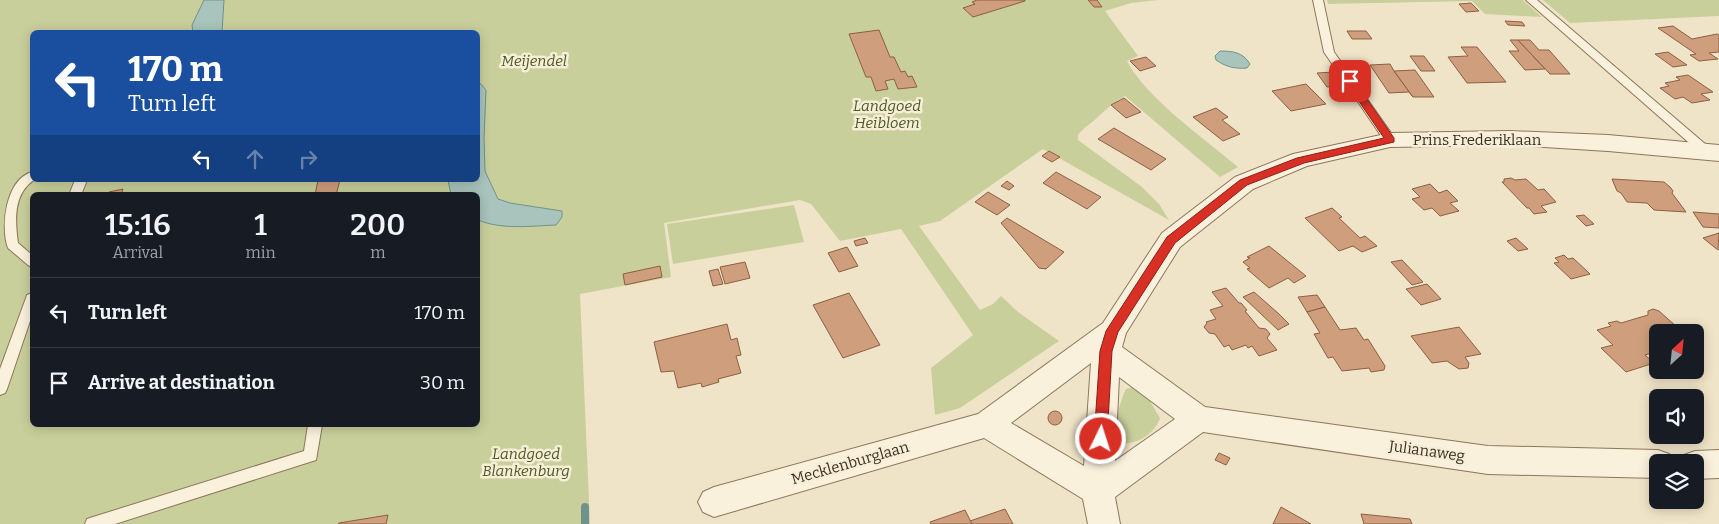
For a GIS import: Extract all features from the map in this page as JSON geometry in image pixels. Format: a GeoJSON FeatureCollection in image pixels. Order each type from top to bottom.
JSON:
{"type":"FeatureCollection","features":[{"type":"Feature","properties":{"kind":"street","name":"Prins Frederiklaan"},"geometry":{"type":"LineString","coordinates":[[1104,524],[1098,491],[1109,341],[1171,240],[1244,182],[1301,160],[1390,140],[1510,138],[1713,153]]}},
{"type":"Feature","properties":{"kind":"street","name":"Julianaweg"},"geometry":{"type":"LineString","coordinates":[[1109,341],[1198,419],[1488,460],[1649,464]]}},
{"type":"Feature","properties":{"kind":"street","name":"Mecklenburglaan"},"geometry":{"type":"LineString","coordinates":[[714,502],[987,424],[1109,341]]}},
{"type":"Feature","properties":{"kind":"street"},"geometry":{"type":"LineString","coordinates":[[987,424],[1098,491],[1198,419]]}},
{"type":"Feature","properties":{"kind":"lane"},"geometry":{"type":"LineString","coordinates":[[1318,0],[1329,52],[1390,140]]}},
{"type":"Feature","properties":{"kind":"lane"},"geometry":{"type":"LineString","coordinates":[[1530,0],[1713,153]]}},
{"type":"Feature","properties":{"kind":"lane"},"geometry":{"type":"LineString","coordinates":[[30,178],[15,191],[9,222],[12,245],[30,260]]}},
{"type":"Feature","properties":{"kind":"lane"},"geometry":{"type":"LineString","coordinates":[[0,389],[30,304]]}},
{"type":"Feature","properties":{"kind":"lane"},"geometry":{"type":"LineString","coordinates":[[93,524],[311,455],[315,427]]}},
{"type":"Feature","properties":{"kind":"green space"},"geometry":{"type":"Polygon","coordinates":[[[0,0],[1158,0],[1131,3],[1105,11],[1138,56],[1127,61],[1148,90],[1162,104],[1238,167],[1220,177],[1125,96],[1111,105],[1083,130],[1078,135],[1078,140],[1142,187],[1159,204],[1169,220],[1043,149],[940,221],[919,226],[980,310],[993,304],[1001,296],[1018,312],[1059,341],[960,408],[935,415],[931,368],[973,335],[901,229],[840,241],[811,204],[800,200],[664,223],[671,277],[580,294],[590,524],[0,524],[0,0]]]}},
{"type":"Feature","properties":{"kind":"green space"},"geometry":{"type":"Polygon","coordinates":[[[1327,0],[1523,0],[1542,17],[1485,14],[1472,1],[1328,4],[1327,0]]]}},
{"type":"Feature","properties":{"kind":"green space"},"geometry":{"type":"Polygon","coordinates":[[[1543,0],[1719,0],[1719,16],[1570,23],[1543,0]]]}},
{"type":"Feature","properties":{"kind":"green space"},"geometry":{"type":"Polygon","coordinates":[[[794,205],[804,242],[673,264],[667,224],[794,205]]]}},
{"type":"Feature","properties":{"kind":"green space"},"geometry":{"type":"Polygon","coordinates":[[[1133,387],[1145,393],[1160,418],[1153,430],[1141,439],[1128,443],[1114,440],[1121,401],[1126,389],[1133,387]]]}},
{"type":"Feature","properties":{"kind":"water"},"geometry":{"type":"Polygon","coordinates":[[[204,0],[224,0],[222,30],[193,30],[192,25],[204,0]]]}},
{"type":"Feature","properties":{"kind":"water"},"geometry":{"type":"Polygon","coordinates":[[[1220,51],[1237,53],[1250,64],[1247,68],[1243,68],[1223,64],[1216,60],[1215,56],[1220,51]]]}},
{"type":"Feature","properties":{"kind":"water"},"geometry":{"type":"Polygon","coordinates":[[[480,83],[486,90],[485,171],[498,199],[510,203],[562,211],[562,217],[556,225],[516,227],[487,223],[480,221],[480,192],[450,192],[448,182],[480,182],[480,83]]]}},
{"type":"Feature","properties":{"kind":"building"},"geometry":{"type":"Polygon","coordinates":[[[977,0],[1025,1],[973,17],[963,8],[975,4],[972,2],[977,0]]]}},
{"type":"Feature","properties":{"kind":"building"},"geometry":{"type":"Polygon","coordinates":[[[1088,0],[1097,0],[1102,7],[1094,7],[1088,0]]]}},
{"type":"Feature","properties":{"kind":"building"},"geometry":{"type":"Polygon","coordinates":[[[1471,3],[1479,11],[1466,12],[1459,4],[1471,3]]]}},
{"type":"Feature","properties":{"kind":"building"},"geometry":{"type":"Polygon","coordinates":[[[1505,21],[1522,22],[1525,26],[1508,25],[1505,21]]]}},
{"type":"Feature","properties":{"kind":"building"},"geometry":{"type":"Polygon","coordinates":[[[1673,26],[1692,39],[1719,35],[1719,52],[1709,53],[1718,59],[1699,61],[1690,55],[1696,54],[1658,28],[1673,26]]]}},
{"type":"Feature","properties":{"kind":"building"},"geometry":{"type":"Polygon","coordinates":[[[879,30],[890,57],[894,57],[901,72],[905,71],[908,77],[912,76],[917,87],[898,89],[894,79],[885,81],[888,89],[876,91],[871,77],[866,77],[849,34],[879,30]]]}},
{"type":"Feature","properties":{"kind":"building"},"geometry":{"type":"Polygon","coordinates":[[[1347,31],[1366,31],[1372,39],[1352,39],[1347,31]]]}},
{"type":"Feature","properties":{"kind":"building"},"geometry":{"type":"Polygon","coordinates":[[[1510,40],[1518,40],[1545,69],[1525,70],[1509,51],[1519,51],[1510,40]]]}},
{"type":"Feature","properties":{"kind":"building"},"geometry":{"type":"Polygon","coordinates":[[[1518,40],[1530,40],[1539,50],[1549,50],[1570,74],[1550,74],[1518,40]]]}},
{"type":"Feature","properties":{"kind":"building"},"geometry":{"type":"Polygon","coordinates":[[[1461,47],[1477,47],[1506,82],[1467,83],[1448,57],[1468,56],[1461,47]]]}},
{"type":"Feature","properties":{"kind":"building"},"geometry":{"type":"Polygon","coordinates":[[[1668,52],[1687,65],[1673,67],[1655,54],[1668,52]]]}},
{"type":"Feature","properties":{"kind":"building"},"geometry":{"type":"Polygon","coordinates":[[[1410,56],[1424,56],[1435,71],[1421,71],[1410,56]]]}},
{"type":"Feature","properties":{"kind":"building"},"geometry":{"type":"Polygon","coordinates":[[[1146,57],[1156,66],[1140,71],[1130,61],[1146,57]]]}},
{"type":"Feature","properties":{"kind":"building"},"geometry":{"type":"Polygon","coordinates":[[[1390,64],[1413,97],[1409,92],[1389,93],[1370,65],[1390,64]]]}},
{"type":"Feature","properties":{"kind":"building"},"geometry":{"type":"Polygon","coordinates":[[[1415,70],[1434,97],[1413,97],[1394,71],[1415,70]]]}},
{"type":"Feature","properties":{"kind":"building"},"geometry":{"type":"Polygon","coordinates":[[[1334,72],[1345,86],[1327,87],[1317,73],[1334,72]]]}},
{"type":"Feature","properties":{"kind":"building"},"geometry":{"type":"Polygon","coordinates":[[[1688,75],[1713,92],[1701,94],[1710,100],[1692,103],[1683,97],[1675,99],[1660,88],[1669,86],[1665,83],[1680,80],[1676,77],[1688,75]]]}},
{"type":"Feature","properties":{"kind":"building"},"geometry":{"type":"Polygon","coordinates":[[[1306,84],[1326,104],[1291,111],[1272,91],[1306,84]]]}},
{"type":"Feature","properties":{"kind":"building"},"geometry":{"type":"Polygon","coordinates":[[[1124,98],[1141,112],[1126,118],[1111,105],[1124,98]]]}},
{"type":"Feature","properties":{"kind":"building"},"geometry":{"type":"Polygon","coordinates":[[[1216,108],[1228,117],[1222,120],[1240,134],[1223,141],[1193,117],[1216,108]]]}},
{"type":"Feature","properties":{"kind":"building"},"geometry":{"type":"Polygon","coordinates":[[[1114,128],[1166,159],[1151,170],[1098,139],[1114,128]]]}},
{"type":"Feature","properties":{"kind":"building"},"geometry":{"type":"Polygon","coordinates":[[[1049,151],[1060,157],[1052,162],[1042,156],[1049,151]]]}},
{"type":"Feature","properties":{"kind":"building"},"geometry":{"type":"Polygon","coordinates":[[[1056,172],[1101,197],[1087,209],[1043,183],[1056,172]]]}},
{"type":"Feature","properties":{"kind":"building"},"geometry":{"type":"Polygon","coordinates":[[[1511,178],[1515,180],[1526,179],[1538,190],[1544,189],[1556,202],[1541,206],[1547,212],[1534,214],[1502,182],[1504,182],[1504,179],[1511,178]]]}},
{"type":"Feature","properties":{"kind":"building"},"geometry":{"type":"Polygon","coordinates":[[[1612,179],[1664,182],[1673,191],[1672,193],[1686,212],[1654,210],[1647,203],[1627,202],[1621,193],[1617,191],[1612,179]]]}},
{"type":"Feature","properties":{"kind":"building"},"geometry":{"type":"Polygon","coordinates":[[[1007,181],[1014,186],[1009,190],[1001,186],[1007,181]]]}},
{"type":"Feature","properties":{"kind":"building"},"geometry":{"type":"Polygon","coordinates":[[[318,182],[339,182],[337,192],[316,192],[318,182]]]}},
{"type":"Feature","properties":{"kind":"building"},"geometry":{"type":"Polygon","coordinates":[[[1430,184],[1439,193],[1447,190],[1458,201],[1450,203],[1459,211],[1440,216],[1432,208],[1424,210],[1412,199],[1420,197],[1412,189],[1430,184]]]}},
{"type":"Feature","properties":{"kind":"building"},"geometry":{"type":"Polygon","coordinates":[[[123,189],[122,192],[109,192],[123,189]]]}},
{"type":"Feature","properties":{"kind":"building"},"geometry":{"type":"Polygon","coordinates":[[[988,192],[1010,205],[997,215],[975,202],[988,192]]]}},
{"type":"Feature","properties":{"kind":"building"},"geometry":{"type":"Polygon","coordinates":[[[1332,208],[1342,217],[1339,218],[1360,238],[1365,236],[1377,246],[1362,252],[1353,246],[1339,251],[1305,218],[1332,208]]]}},
{"type":"Feature","properties":{"kind":"building"},"geometry":{"type":"Polygon","coordinates":[[[1693,212],[1719,214],[1719,228],[1703,227],[1693,212]]]}},
{"type":"Feature","properties":{"kind":"building"},"geometry":{"type":"Polygon","coordinates":[[[1584,215],[1594,224],[1586,226],[1576,216],[1584,215]]]}},
{"type":"Feature","properties":{"kind":"building"},"geometry":{"type":"Polygon","coordinates":[[[1007,218],[1064,252],[1046,269],[1039,268],[1001,223],[1007,218]]]}},
{"type":"Feature","properties":{"kind":"building"},"geometry":{"type":"Polygon","coordinates":[[[1719,233],[1718,250],[1703,238],[1719,233]]]}},
{"type":"Feature","properties":{"kind":"building"},"geometry":{"type":"Polygon","coordinates":[[[865,238],[868,243],[856,246],[854,241],[865,238]]]}},
{"type":"Feature","properties":{"kind":"building"},"geometry":{"type":"Polygon","coordinates":[[[1516,238],[1528,249],[1518,251],[1507,241],[1516,238]]]}},
{"type":"Feature","properties":{"kind":"building"},"geometry":{"type":"Polygon","coordinates":[[[1269,246],[1306,276],[1294,283],[1288,278],[1269,288],[1247,269],[1250,268],[1243,262],[1250,258],[1247,257],[1269,246]]]}},
{"type":"Feature","properties":{"kind":"building"},"geometry":{"type":"Polygon","coordinates":[[[847,247],[858,266],[839,272],[828,253],[847,247]]]}},
{"type":"Feature","properties":{"kind":"building"},"geometry":{"type":"Polygon","coordinates":[[[1564,255],[1568,259],[1573,258],[1590,274],[1571,279],[1554,263],[1559,262],[1555,258],[1564,255]]]}},
{"type":"Feature","properties":{"kind":"building"},"geometry":{"type":"Polygon","coordinates":[[[1402,260],[1423,282],[1412,285],[1391,262],[1402,260]]]}},
{"type":"Feature","properties":{"kind":"building"},"geometry":{"type":"Polygon","coordinates":[[[745,262],[750,278],[725,284],[720,267],[745,262]]]}},
{"type":"Feature","properties":{"kind":"building"},"geometry":{"type":"Polygon","coordinates":[[[660,266],[662,277],[625,285],[623,274],[660,266]]]}},
{"type":"Feature","properties":{"kind":"building"},"geometry":{"type":"Polygon","coordinates":[[[718,269],[723,284],[713,286],[709,271],[718,269]]]}},
{"type":"Feature","properties":{"kind":"building"},"geometry":{"type":"Polygon","coordinates":[[[1427,284],[1441,299],[1421,305],[1406,289],[1427,284]]]}},
{"type":"Feature","properties":{"kind":"building"},"geometry":{"type":"Polygon","coordinates":[[[1226,288],[1247,310],[1245,311],[1259,328],[1266,329],[1270,334],[1267,338],[1277,350],[1259,356],[1252,346],[1248,348],[1246,345],[1232,350],[1229,345],[1224,347],[1215,334],[1209,333],[1204,327],[1206,322],[1216,319],[1210,310],[1223,306],[1212,292],[1226,288]]]}},
{"type":"Feature","properties":{"kind":"building"},"geometry":{"type":"Polygon","coordinates":[[[1254,292],[1289,324],[1278,330],[1243,297],[1254,292]]]}},
{"type":"Feature","properties":{"kind":"building"},"geometry":{"type":"Polygon","coordinates":[[[849,293],[880,345],[843,358],[813,305],[849,293]]]}},
{"type":"Feature","properties":{"kind":"building"},"geometry":{"type":"Polygon","coordinates":[[[1317,295],[1325,307],[1307,312],[1298,297],[1317,295]]]}},
{"type":"Feature","properties":{"kind":"building"},"geometry":{"type":"Polygon","coordinates":[[[1325,307],[1340,330],[1356,328],[1364,340],[1368,339],[1385,366],[1384,370],[1371,372],[1369,368],[1342,371],[1333,357],[1328,358],[1314,334],[1320,333],[1307,312],[1325,307]]]}},
{"type":"Feature","properties":{"kind":"building"},"geometry":{"type":"Polygon","coordinates":[[[1653,309],[1659,311],[1674,324],[1649,324],[1649,354],[1645,355],[1649,359],[1649,365],[1626,372],[1601,348],[1613,345],[1597,330],[1611,326],[1608,323],[1617,321],[1621,323],[1648,315],[1648,311],[1653,309]]]}},
{"type":"Feature","properties":{"kind":"building"},"geometry":{"type":"Polygon","coordinates":[[[727,324],[731,340],[737,338],[741,355],[736,356],[741,373],[718,379],[719,382],[702,387],[701,383],[678,388],[674,371],[661,372],[654,342],[727,324]]]}},
{"type":"Feature","properties":{"kind":"building"},"geometry":{"type":"Polygon","coordinates":[[[1459,327],[1481,354],[1465,357],[1469,363],[1468,368],[1459,369],[1447,361],[1432,363],[1411,336],[1459,327]]]}},
{"type":"Feature","properties":{"kind":"building"},"geometry":{"type":"Polygon","coordinates":[[[1052,411],[1058,411],[1062,418],[1058,425],[1052,425],[1048,421],[1048,415],[1052,411]]]}},
{"type":"Feature","properties":{"kind":"building"},"geometry":{"type":"Polygon","coordinates":[[[1219,453],[1230,458],[1226,465],[1215,460],[1219,453]]]}},
{"type":"Feature","properties":{"kind":"building"},"geometry":{"type":"Polygon","coordinates":[[[1281,507],[1311,524],[1273,524],[1281,507]]]}},
{"type":"Feature","properties":{"kind":"building"},"geometry":{"type":"Polygon","coordinates":[[[1005,509],[1013,524],[972,524],[970,521],[1005,509]]]}},
{"type":"Feature","properties":{"kind":"building"},"geometry":{"type":"Polygon","coordinates":[[[965,510],[972,524],[931,524],[930,522],[965,510]]]}},
{"type":"Feature","properties":{"kind":"building"},"geometry":{"type":"Polygon","coordinates":[[[1361,514],[1410,519],[1412,524],[1364,524],[1361,514]]]}},
{"type":"Feature","properties":{"kind":"building"},"geometry":{"type":"Polygon","coordinates":[[[388,515],[386,524],[338,524],[339,523],[388,515]]]}},
{"type":"Feature","properties":{"kind":"waterway"},"geometry":{"type":"LineString","coordinates":[[585,507],[585,524]]}},
{"type":"Feature","properties":{"kind":"route"},"geometry":{"type":"LineString","coordinates":[[1101,439],[1106,351],[1112,331],[1171,240],[1244,182],[1301,160],[1390,140],[1350,81]]}},
{"type":"Feature","properties":{"kind":"park label","name":"Meijendel"},"geometry":{"type":"Point","coordinates":[534,61]}},
{"type":"Feature","properties":{"kind":"park label","name":"Landgoed Heibloem"},"geometry":{"type":"Point","coordinates":[887,114]}},
{"type":"Feature","properties":{"kind":"park label","name":"Landgoed Blankenburg"},"geometry":{"type":"Point","coordinates":[526,462]}}]}
